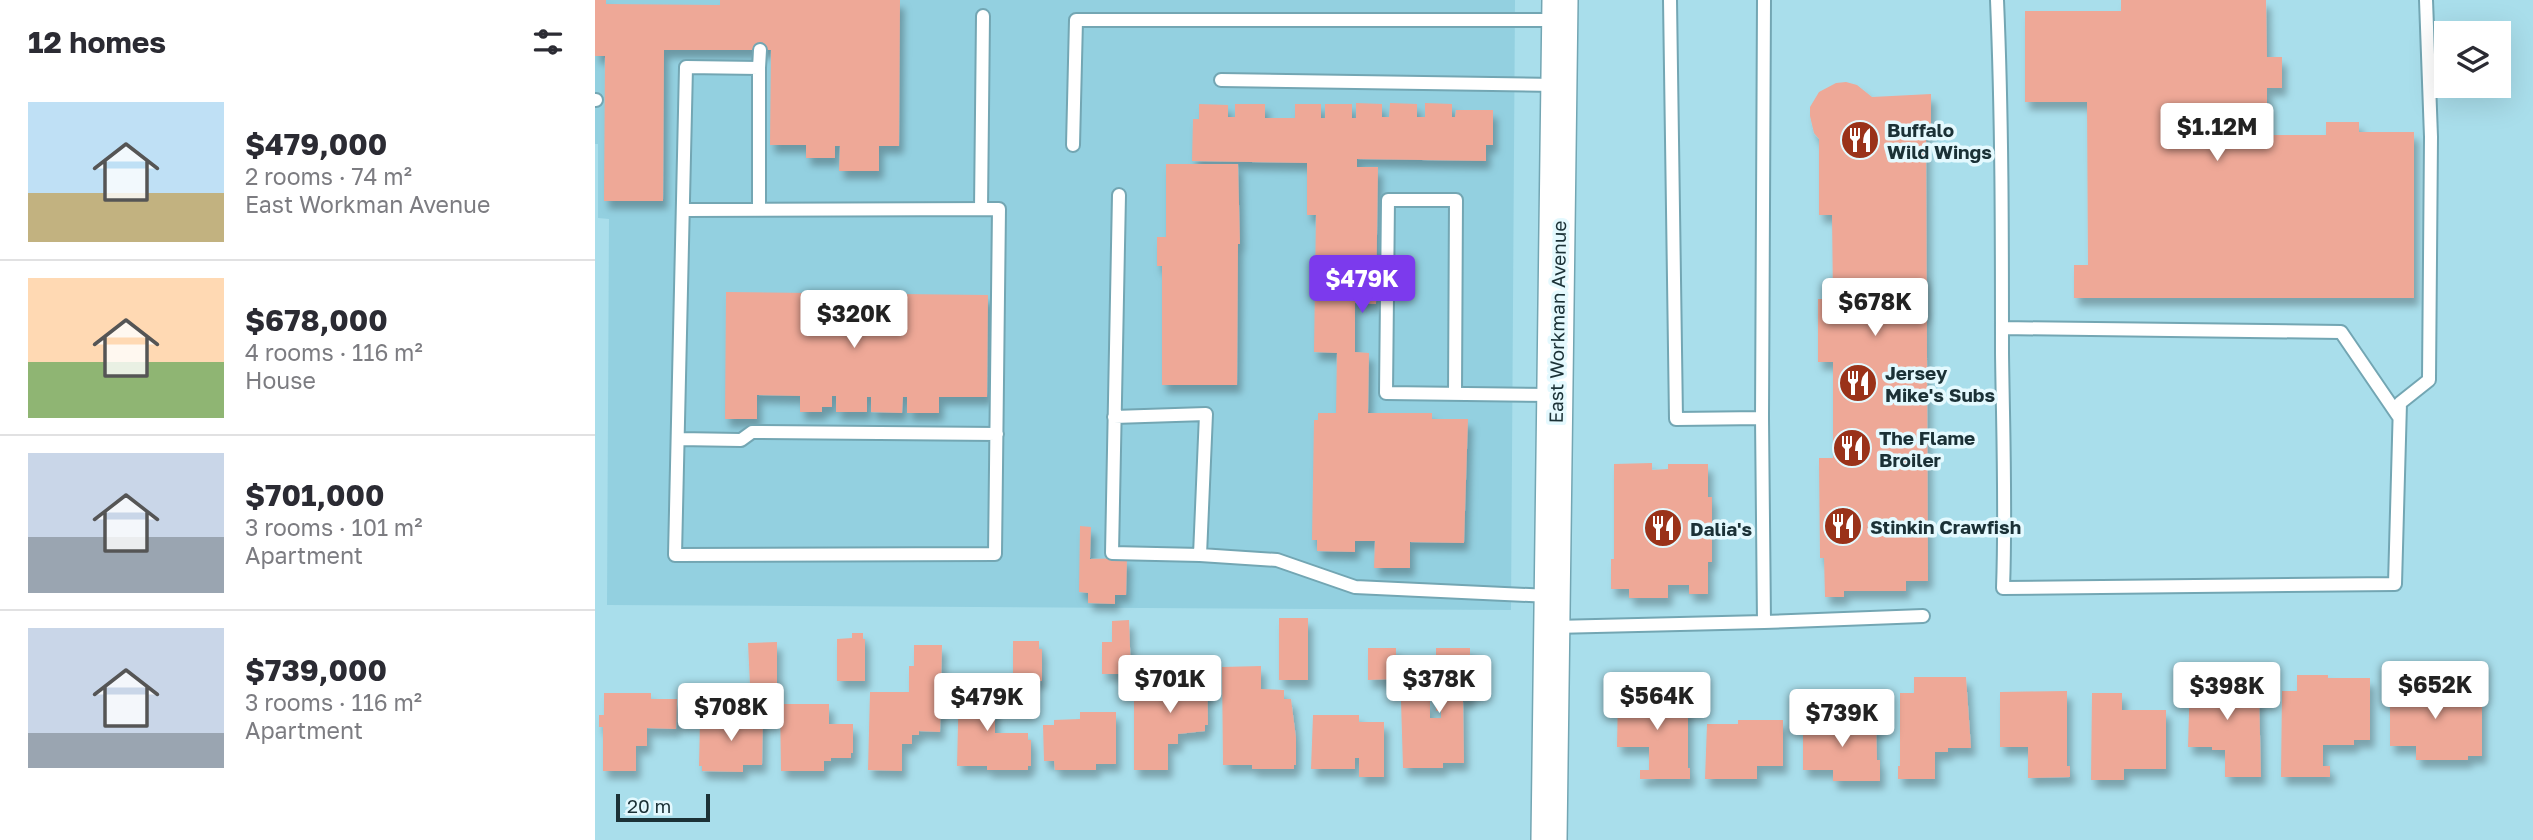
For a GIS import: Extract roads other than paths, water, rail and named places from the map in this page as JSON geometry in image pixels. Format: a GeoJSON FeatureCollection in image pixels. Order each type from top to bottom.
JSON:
{"type":"FeatureCollection","features":[{"type":"Feature","properties":{"kind":"street","name":"East Workman Avenue"},"geometry":{"type":"LineString","coordinates":[[1549,840],[1560,10]]}},
{"type":"Feature","properties":{"kind":"lane"},"geometry":{"type":"LineString","coordinates":[[1670,0],[1676,419],[1762,418]]}},
{"type":"Feature","properties":{"kind":"lane"},"geometry":{"type":"LineString","coordinates":[[1764,0],[1764,622]]}},
{"type":"Feature","properties":{"kind":"lane"},"geometry":{"type":"LineString","coordinates":[[1997,0],[2001,85],[2006,500],[2003,588],[2395,584],[2400,403],[2429,380],[2431,137],[2426,0]]}},
{"type":"Feature","properties":{"kind":"lane"},"geometry":{"type":"LineString","coordinates":[[1073,145],[1076,20],[1560,10]]}},
{"type":"Feature","properties":{"kind":"lane"},"geometry":{"type":"LineString","coordinates":[[981,209],[983,16]]}},
{"type":"Feature","properties":{"kind":"lane"},"geometry":{"type":"LineString","coordinates":[[759,210],[760,50]]}},
{"type":"Feature","properties":{"kind":"lane"},"geometry":{"type":"LineString","coordinates":[[684,210],[999,209],[995,554],[675,555],[686,67],[759,68]]}},
{"type":"Feature","properties":{"kind":"lane"},"geometry":{"type":"LineString","coordinates":[[1221,80],[1559,85]]}},
{"type":"Feature","properties":{"kind":"lane"},"geometry":{"type":"LineString","coordinates":[[1119,195],[1112,553],[1277,560],[1355,587],[1553,623],[1764,622],[1923,616]]}},
{"type":"Feature","properties":{"kind":"lane"},"geometry":{"type":"LineString","coordinates":[[1455,394],[1456,200],[1388,200],[1386,393],[1455,394],[1556,395]]}},
{"type":"Feature","properties":{"kind":"lane"},"geometry":{"type":"LineString","coordinates":[[2002,328],[2341,332],[2399,417]]}},
{"type":"Feature","properties":{"kind":"lane"},"geometry":{"type":"LineString","coordinates":[[1114,417],[1206,414],[1200,555]]}},
{"type":"Feature","properties":{"kind":"lane"},"geometry":{"type":"LineString","coordinates":[[678,439],[741,440],[752,432],[997,434]]}},
{"type":"Feature","properties":{"kind":"place","name":"Buffalo Wild Wings"},"geometry":{"type":"Point","coordinates":[1860,140]}},
{"type":"Feature","properties":{"kind":"place","name":"Jersey Mike's Subs"},"geometry":{"type":"Point","coordinates":[1858,383]}},
{"type":"Feature","properties":{"kind":"place","name":"The Flame Broiler"},"geometry":{"type":"Point","coordinates":[1852,448]}},
{"type":"Feature","properties":{"kind":"place","name":"Stinkin Crawfish"},"geometry":{"type":"Point","coordinates":[1843,526]}},
{"type":"Feature","properties":{"kind":"place","name":"Dalia's"},"geometry":{"type":"Point","coordinates":[1663,528]}}]}
